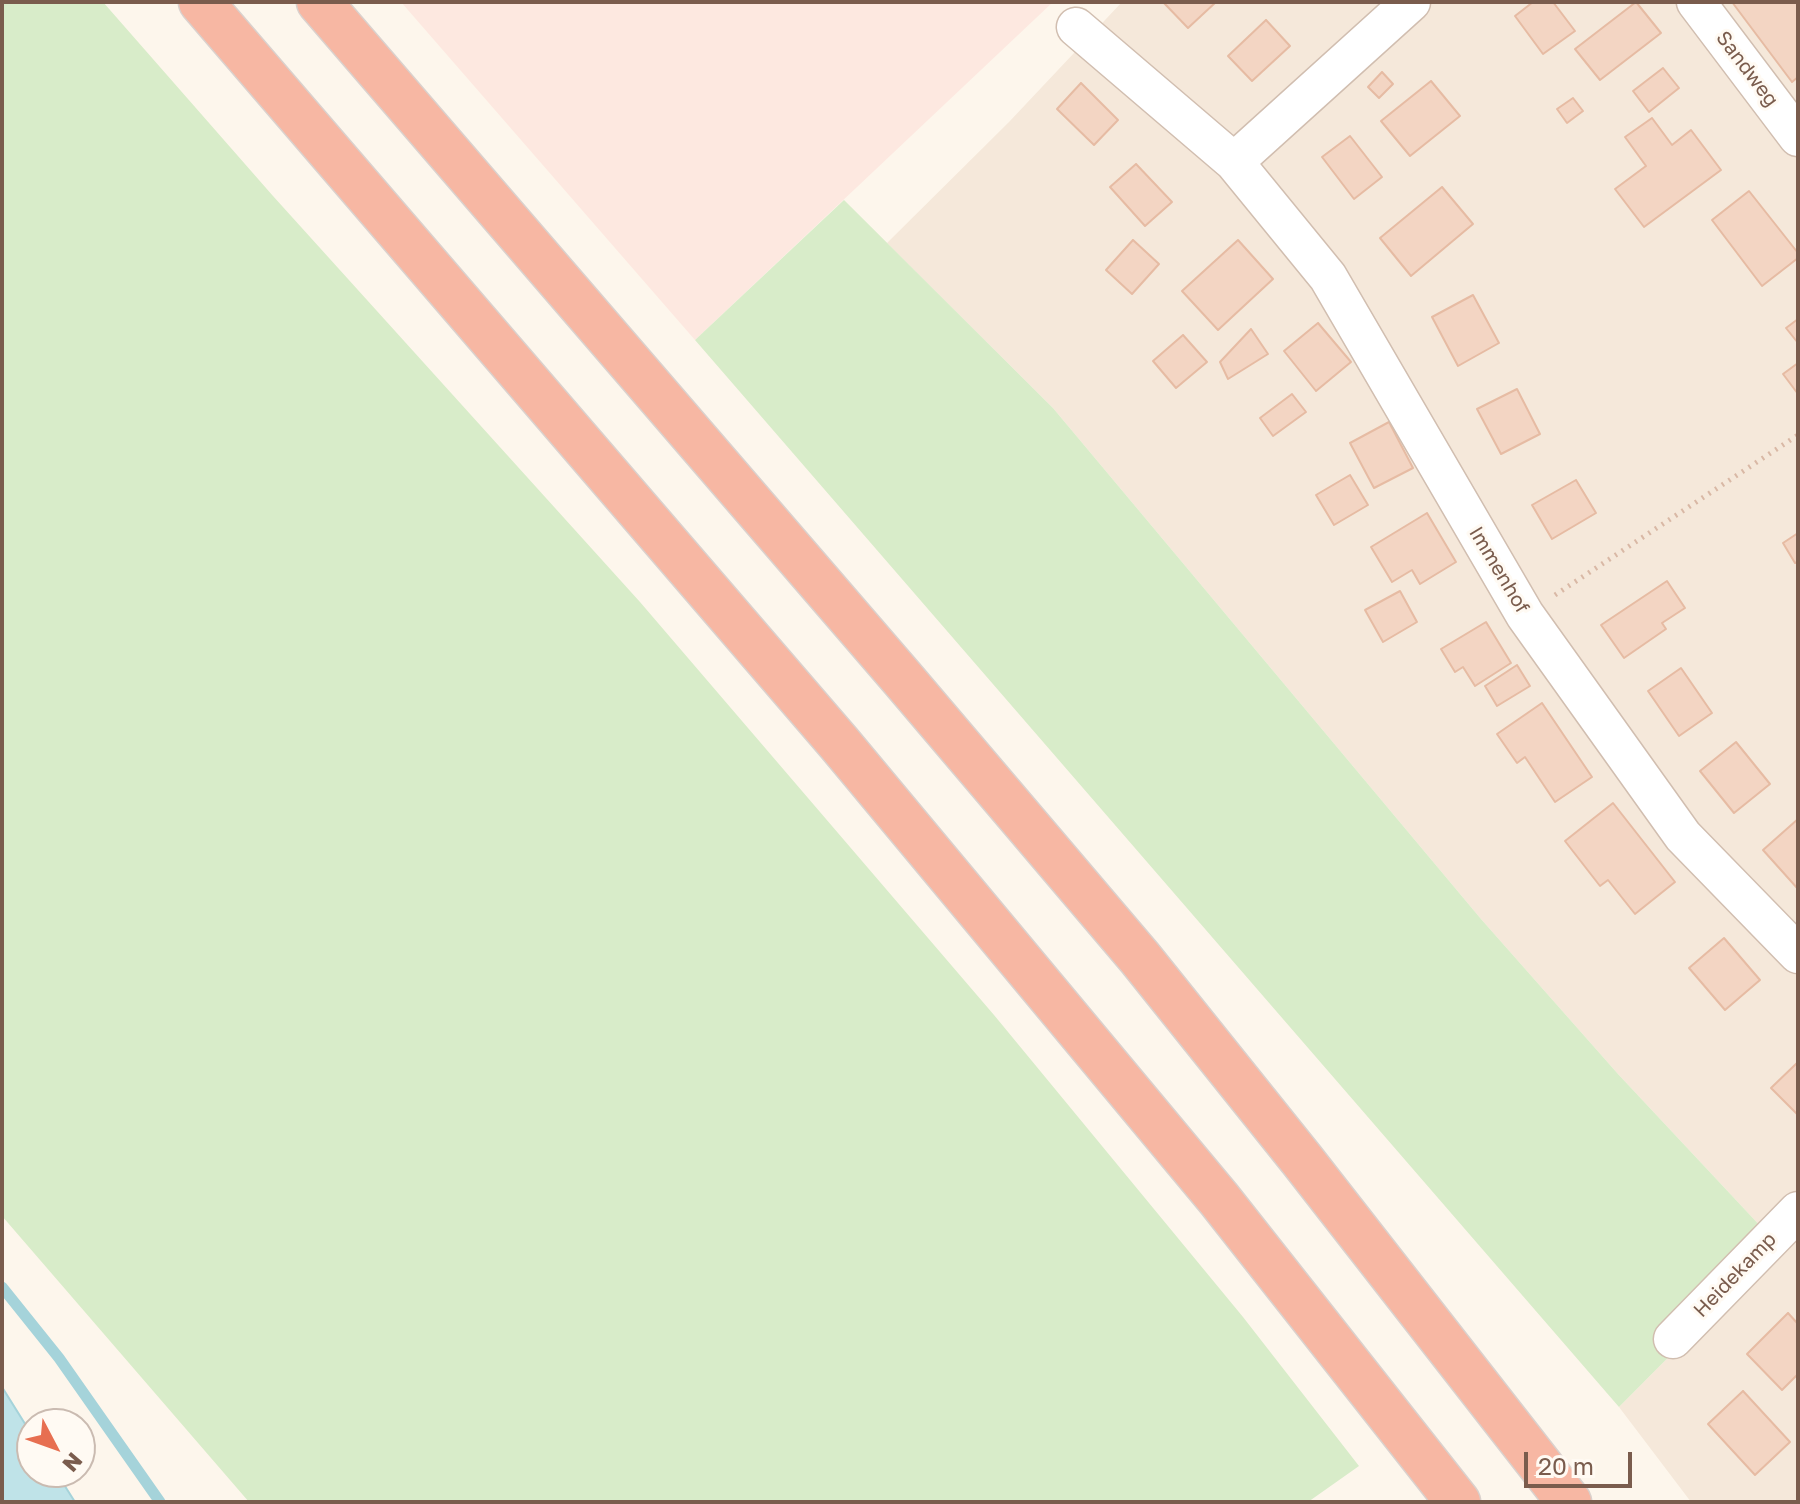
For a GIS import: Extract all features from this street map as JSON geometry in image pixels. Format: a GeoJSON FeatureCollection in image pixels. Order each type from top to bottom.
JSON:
{"type":"FeatureCollection","features":[{"type":"Feature","properties":{"kind":"highway"},"geometry":{"type":"LineString","coordinates":[[201,2],[839,743],[1219,1199],[1458,1502]]}},
{"type":"Feature","properties":{"kind":"highway"},"geometry":{"type":"LineString","coordinates":[[319,2],[1140,958],[1352,1222],[1569,1502]]}},
{"type":"Feature","properties":{"kind":"street"},"geometry":{"type":"LineString","coordinates":[[1234,162],[1411,2]]}},
{"type":"Feature","properties":{"kind":"street","name":"Sandweg"},"geometry":{"type":"LineString","coordinates":[[1696,2],[1798,137]]}},
{"type":"Feature","properties":{"kind":"street","name":"Immenhof"},"geometry":{"type":"LineString","coordinates":[[1076,27],[1234,162],[1328,277],[1525,615],[1683,836],[1798,954]]}},
{"type":"Feature","properties":{"kind":"street","name":"Heidekamp"},"geometry":{"type":"LineString","coordinates":[[1673,1339],[1798,1211]]}},
{"type":"Feature","properties":{"kind":"path"},"geometry":{"type":"LineString","coordinates":[[1525,615],[1798,435]]}},
{"type":"Feature","properties":{"kind":"shaded area"},"geometry":{"type":"Polygon","coordinates":[[[401,2],[1053,2],[695,340],[401,2]]]}},
{"type":"Feature","properties":{"kind":"shaded area"},"geometry":{"type":"Polygon","coordinates":[[[1122,2],[1798,2],[1798,1502],[1691,1502],[1619,1407],[1779,1246],[1618,1074],[1481,919],[1053,408],[887,243],[1009,122],[1122,2]]]}},
{"type":"Feature","properties":{"kind":"green space"},"geometry":{"type":"Polygon","coordinates":[[[2,2],[103,2],[273,196],[640,602],[994,1015],[1243,1317],[1359,1466],[1308,1502],[249,1502],[2,1216],[2,2]]]}},
{"type":"Feature","properties":{"kind":"green space"},"geometry":{"type":"Polygon","coordinates":[[[844,200],[1053,408],[1481,919],[1618,1074],[1779,1246],[1619,1407],[695,340],[844,200]]]}},
{"type":"Feature","properties":{"kind":"water"},"geometry":{"type":"Polygon","coordinates":[[[2,1387],[16,1409],[16,1488],[66,1488],[75,1502],[2,1502],[2,1387]]]}},
{"type":"Feature","properties":{"kind":"building"},"geometry":{"type":"Polygon","coordinates":[[[1163,2],[1216,2],[1188,28],[1163,2]]]}},
{"type":"Feature","properties":{"kind":"building"},"geometry":{"type":"Polygon","coordinates":[[[1533,2],[1553,2],[1575,31],[1543,54],[1515,16],[1533,2]]]}},
{"type":"Feature","properties":{"kind":"building"},"geometry":{"type":"Polygon","coordinates":[[[1636,2],[1661,33],[1600,80],[1575,49],[1636,2]]]}},
{"type":"Feature","properties":{"kind":"building"},"geometry":{"type":"Polygon","coordinates":[[[1732,2],[1797,2],[1798,77],[1792,82],[1732,2]]]}},
{"type":"Feature","properties":{"kind":"building"},"geometry":{"type":"Polygon","coordinates":[[[1266,20],[1290,46],[1252,81],[1228,56],[1266,20]]]}},
{"type":"Feature","properties":{"kind":"building"},"geometry":{"type":"Polygon","coordinates":[[[1663,68],[1679,88],[1649,112],[1633,91],[1663,68]]]}},
{"type":"Feature","properties":{"kind":"building"},"geometry":{"type":"Polygon","coordinates":[[[1382,72],[1393,84],[1379,98],[1368,87],[1382,72]]]}},
{"type":"Feature","properties":{"kind":"building"},"geometry":{"type":"Polygon","coordinates":[[[1431,81],[1460,116],[1410,156],[1381,121],[1431,81]]]}},
{"type":"Feature","properties":{"kind":"building"},"geometry":{"type":"Polygon","coordinates":[[[1081,83],[1118,120],[1094,145],[1057,109],[1081,83]]]}},
{"type":"Feature","properties":{"kind":"building"},"geometry":{"type":"Polygon","coordinates":[[[1573,98],[1583,111],[1567,123],[1557,109],[1573,98]]]}},
{"type":"Feature","properties":{"kind":"building"},"geometry":{"type":"Polygon","coordinates":[[[1652,118],[1672,145],[1691,130],[1721,170],[1644,227],[1615,189],[1646,166],[1625,137],[1652,118]]]}},
{"type":"Feature","properties":{"kind":"building"},"geometry":{"type":"Polygon","coordinates":[[[1350,136],[1382,177],[1354,199],[1322,157],[1350,136]]]}},
{"type":"Feature","properties":{"kind":"building"},"geometry":{"type":"Polygon","coordinates":[[[1136,164],[1172,202],[1145,226],[1110,187],[1136,164]]]}},
{"type":"Feature","properties":{"kind":"building"},"geometry":{"type":"Polygon","coordinates":[[[1442,187],[1473,224],[1411,276],[1380,238],[1442,187]]]}},
{"type":"Feature","properties":{"kind":"building"},"geometry":{"type":"Polygon","coordinates":[[[1749,191],[1798,253],[1798,258],[1762,286],[1712,220],[1749,191]]]}},
{"type":"Feature","properties":{"kind":"building"},"geometry":{"type":"Polygon","coordinates":[[[1133,240],[1159,264],[1132,294],[1106,270],[1133,240]]]}},
{"type":"Feature","properties":{"kind":"building"},"geometry":{"type":"Polygon","coordinates":[[[1238,240],[1273,279],[1218,330],[1182,291],[1238,240]]]}},
{"type":"Feature","properties":{"kind":"building"},"geometry":{"type":"Polygon","coordinates":[[[1473,295],[1499,343],[1458,366],[1432,317],[1473,295]]]}},
{"type":"Feature","properties":{"kind":"building"},"geometry":{"type":"Polygon","coordinates":[[[1798,319],[1798,343],[1786,328],[1798,319]]]}},
{"type":"Feature","properties":{"kind":"building"},"geometry":{"type":"Polygon","coordinates":[[[1318,323],[1351,362],[1316,391],[1284,351],[1318,323]]]}},
{"type":"Feature","properties":{"kind":"building"},"geometry":{"type":"Polygon","coordinates":[[[1251,329],[1268,354],[1228,379],[1220,362],[1251,329]]]}},
{"type":"Feature","properties":{"kind":"building"},"geometry":{"type":"Polygon","coordinates":[[[1183,335],[1207,362],[1176,388],[1153,361],[1183,335]]]}},
{"type":"Feature","properties":{"kind":"building"},"geometry":{"type":"Polygon","coordinates":[[[1798,363],[1798,394],[1783,374],[1798,363]]]}},
{"type":"Feature","properties":{"kind":"building"},"geometry":{"type":"Polygon","coordinates":[[[1517,389],[1540,434],[1501,454],[1477,409],[1517,389]]]}},
{"type":"Feature","properties":{"kind":"building"},"geometry":{"type":"Polygon","coordinates":[[[1292,394],[1306,412],[1273,436],[1260,418],[1292,394]]]}},
{"type":"Feature","properties":{"kind":"building"},"geometry":{"type":"Polygon","coordinates":[[[1389,422],[1413,468],[1374,488],[1350,443],[1389,422]]]}},
{"type":"Feature","properties":{"kind":"building"},"geometry":{"type":"Polygon","coordinates":[[[1350,475],[1368,505],[1334,525],[1316,495],[1350,475]]]}},
{"type":"Feature","properties":{"kind":"building"},"geometry":{"type":"Polygon","coordinates":[[[1576,480],[1596,513],[1552,539],[1532,505],[1576,480]]]}},
{"type":"Feature","properties":{"kind":"building"},"geometry":{"type":"Polygon","coordinates":[[[1427,513],[1456,562],[1420,584],[1412,570],[1392,582],[1371,547],[1427,513]]]}},
{"type":"Feature","properties":{"kind":"building"},"geometry":{"type":"Polygon","coordinates":[[[1798,533],[1798,562],[1795,563],[1783,543],[1798,533]]]}},
{"type":"Feature","properties":{"kind":"building"},"geometry":{"type":"Polygon","coordinates":[[[1667,581],[1685,608],[1662,623],[1666,629],[1624,658],[1601,625],[1667,581]]]}},
{"type":"Feature","properties":{"kind":"building"},"geometry":{"type":"Polygon","coordinates":[[[1400,591],[1417,622],[1383,642],[1365,610],[1400,591]]]}},
{"type":"Feature","properties":{"kind":"building"},"geometry":{"type":"Polygon","coordinates":[[[1486,622],[1511,663],[1475,686],[1463,667],[1455,672],[1441,649],[1486,622]]]}},
{"type":"Feature","properties":{"kind":"building"},"geometry":{"type":"Polygon","coordinates":[[[1517,665],[1530,686],[1497,706],[1485,686],[1517,665]]]}},
{"type":"Feature","properties":{"kind":"building"},"geometry":{"type":"Polygon","coordinates":[[[1681,668],[1712,713],[1679,736],[1648,691],[1681,668]]]}},
{"type":"Feature","properties":{"kind":"building"},"geometry":{"type":"Polygon","coordinates":[[[1542,703],[1592,777],[1555,802],[1525,757],[1517,763],[1497,734],[1542,703]]]}},
{"type":"Feature","properties":{"kind":"building"},"geometry":{"type":"Polygon","coordinates":[[[1736,742],[1770,784],[1734,813],[1700,771],[1736,742]]]}},
{"type":"Feature","properties":{"kind":"building"},"geometry":{"type":"Polygon","coordinates":[[[1613,803],[1675,882],[1635,914],[1608,880],[1600,886],[1565,841],[1613,803]]]}},
{"type":"Feature","properties":{"kind":"building"},"geometry":{"type":"Polygon","coordinates":[[[1798,819],[1798,889],[1763,850],[1798,819]]]}},
{"type":"Feature","properties":{"kind":"building"},"geometry":{"type":"Polygon","coordinates":[[[1724,938],[1760,980],[1725,1010],[1689,968],[1724,938]]]}},
{"type":"Feature","properties":{"kind":"building"},"geometry":{"type":"Polygon","coordinates":[[[1798,1062],[1798,1115],[1771,1088],[1798,1062]]]}},
{"type":"Feature","properties":{"kind":"building"},"geometry":{"type":"Polygon","coordinates":[[[1788,1313],[1798,1324],[1798,1374],[1782,1390],[1747,1354],[1788,1313]]]}},
{"type":"Feature","properties":{"kind":"building"},"geometry":{"type":"Polygon","coordinates":[[[1743,1391],[1790,1442],[1755,1475],[1708,1424],[1743,1391]]]}},
{"type":"Feature","properties":{"kind":"waterway"},"geometry":{"type":"LineString","coordinates":[[2,1287],[59,1358],[160,1502]]}}]}
